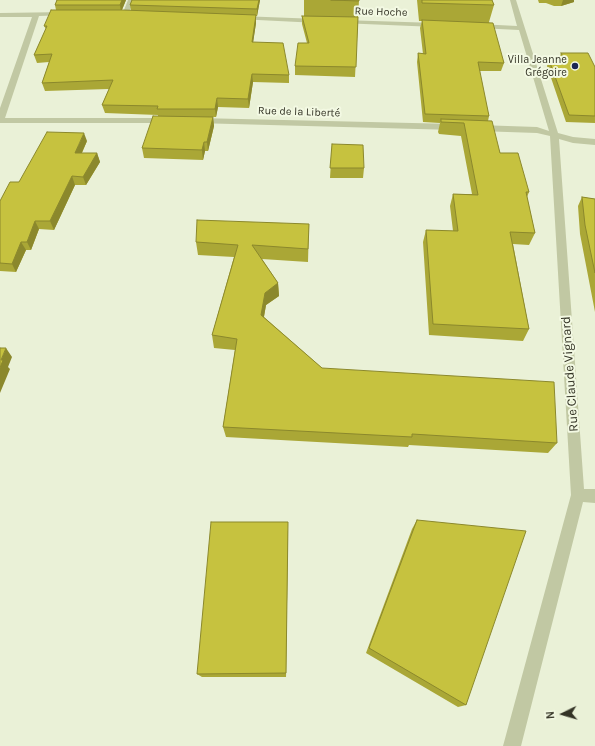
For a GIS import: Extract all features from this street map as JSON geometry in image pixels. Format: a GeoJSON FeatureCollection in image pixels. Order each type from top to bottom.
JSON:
{"type":"FeatureCollection","features":[{"type":"Feature","properties":{"kind":"street"},"geometry":{"type":"LineString","coordinates":[[131,0],[122,15],[133,15]]}},
{"type":"Feature","properties":{"kind":"street","name":"Rue Claude Vignard"},"geometry":{"type":"LineString","coordinates":[[512,746],[578,495],[554,134],[513,0]]}},
{"type":"Feature","properties":{"kind":"street"},"geometry":{"type":"LineString","coordinates":[[36,14],[0,120],[173,121]]}},
{"type":"Feature","properties":{"kind":"street"},"geometry":{"type":"LineString","coordinates":[[0,15],[74,14]]}},
{"type":"Feature","properties":{"kind":"street"},"geometry":{"type":"LineString","coordinates":[[230,18],[324,21]]}},
{"type":"Feature","properties":{"kind":"street","name":"Rue Hoche"},"geometry":{"type":"LineString","coordinates":[[332,22],[441,25]]}},
{"type":"Feature","properties":{"kind":"street"},"geometry":{"type":"LineString","coordinates":[[472,26],[521,28]]}},
{"type":"Feature","properties":{"kind":"street","name":"Rue de la Liberté"},"geometry":{"type":"LineString","coordinates":[[188,121],[537,130],[573,140],[595,142]]}},
{"type":"Feature","properties":{"kind":"street"},"geometry":{"type":"LineString","coordinates":[[578,495],[595,496]]}},
{"type":"Feature","properties":{"kind":"building"},"geometry":{"type":"Polygon","coordinates":[[[57,0],[122,0],[120,5],[55,5],[57,0]]]}},
{"type":"Feature","properties":{"kind":"building"},"geometry":{"type":"Polygon","coordinates":[[[132,0],[259,0],[257,9],[130,5],[132,0]]]}},
{"type":"Feature","properties":{"kind":"building"},"geometry":{"type":"Polygon","coordinates":[[[331,0],[359,0],[359,1],[331,0]]]}},
{"type":"Feature","properties":{"kind":"building"},"geometry":{"type":"Polygon","coordinates":[[[422,0],[492,0],[494,5],[422,3],[422,0]]]}},
{"type":"Feature","properties":{"kind":"building"},"geometry":{"type":"Polygon","coordinates":[[[51,10],[123,10],[256,15],[252,42],[283,43],[289,75],[252,74],[248,99],[217,98],[215,109],[157,109],[158,106],[102,105],[113,80],[42,83],[52,54],[34,55],[47,26],[44,26],[51,10]]]}},
{"type":"Feature","properties":{"kind":"building"},"geometry":{"type":"Polygon","coordinates":[[[302,16],[358,17],[356,67],[295,66],[298,43],[309,43],[302,16]]]}},
{"type":"Feature","properties":{"kind":"building"},"geometry":{"type":"Polygon","coordinates":[[[422,20],[493,23],[504,63],[478,62],[489,116],[425,114],[418,53],[426,54],[422,20]]]}},
{"type":"Feature","properties":{"kind":"building"},"geometry":{"type":"Polygon","coordinates":[[[561,53],[588,53],[595,67],[595,116],[569,115],[549,60],[565,60],[561,53]]]}},
{"type":"Feature","properties":{"kind":"building"},"geometry":{"type":"Polygon","coordinates":[[[153,116],[213,117],[207,142],[204,142],[202,150],[142,148],[153,116]]]}},
{"type":"Feature","properties":{"kind":"building"},"geometry":{"type":"Polygon","coordinates":[[[441,119],[492,121],[500,153],[518,153],[529,192],[526,192],[535,233],[510,232],[529,329],[433,324],[426,230],[458,231],[453,194],[478,195],[464,123],[441,122],[441,119]]]}},
{"type":"Feature","properties":{"kind":"building"},"geometry":{"type":"Polygon","coordinates":[[[47,132],[84,133],[75,153],[97,153],[83,177],[72,176],[50,221],[35,221],[27,242],[21,242],[12,264],[0,263],[0,201],[10,182],[19,182],[47,132]]]}},
{"type":"Feature","properties":{"kind":"building"},"geometry":{"type":"Polygon","coordinates":[[[332,144],[363,145],[364,168],[330,168],[332,144]]]}},
{"type":"Feature","properties":{"kind":"building"},"geometry":{"type":"Polygon","coordinates":[[[582,197],[595,199],[595,273],[585,225],[582,197]]]}},
{"type":"Feature","properties":{"kind":"building"},"geometry":{"type":"Polygon","coordinates":[[[197,220],[309,224],[308,249],[252,245],[278,283],[265,293],[261,315],[322,368],[554,382],[557,443],[412,434],[412,437],[223,427],[237,339],[212,335],[238,245],[196,242],[197,220]]]}},
{"type":"Feature","properties":{"kind":"building"},"geometry":{"type":"Polygon","coordinates":[[[0,348],[6,348],[1,360],[3,360],[0,368],[0,348]]]}},
{"type":"Feature","properties":{"kind":"building"},"geometry":{"type":"Polygon","coordinates":[[[417,520],[526,531],[466,705],[369,648],[417,520]]]}},
{"type":"Feature","properties":{"kind":"building"},"geometry":{"type":"Polygon","coordinates":[[[211,522],[288,522],[286,673],[197,674],[211,522]]]}},
{"type":"Feature","properties":{"kind":"place","name":"Villa Jeanne Grégoire"},"geometry":{"type":"Point","coordinates":[575,66]}}]}
